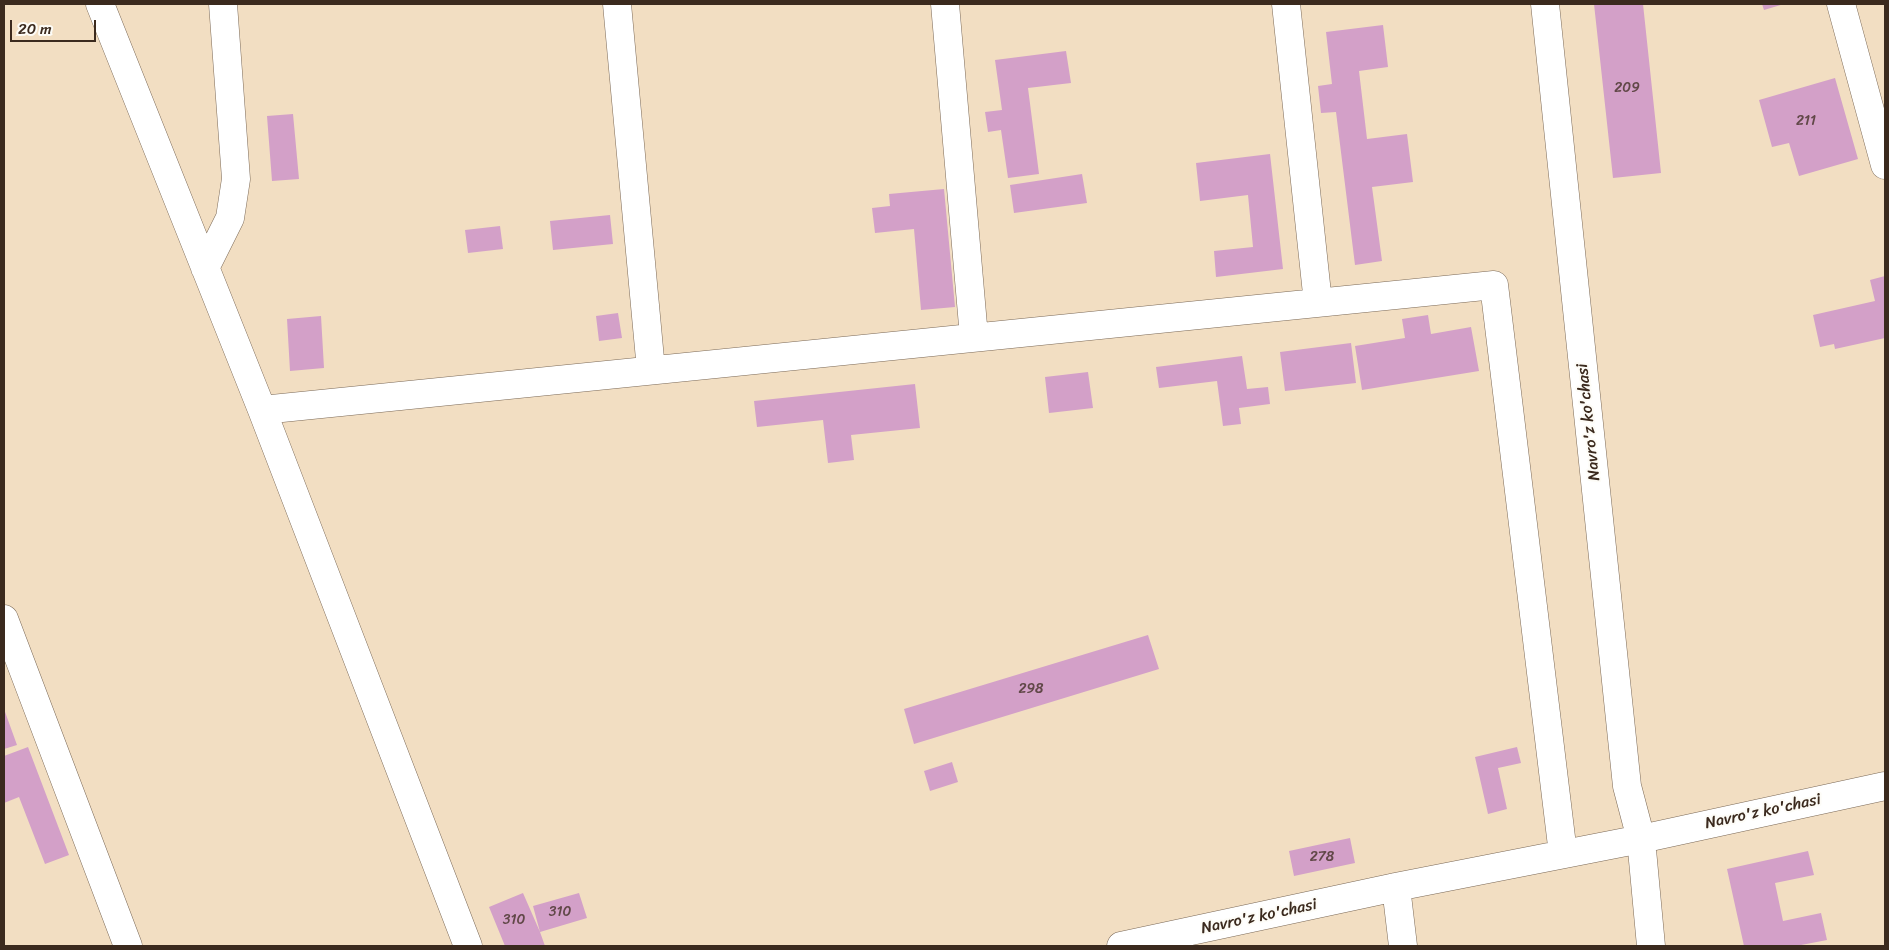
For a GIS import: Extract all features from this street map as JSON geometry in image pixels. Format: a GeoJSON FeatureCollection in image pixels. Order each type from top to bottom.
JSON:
{"type":"FeatureCollection","features":[{"type":"Feature","properties":{"kind":"street"},"geometry":{"type":"LineString","coordinates":[[100,4],[262,410],[468,946]]}},
{"type":"Feature","properties":{"kind":"street"},"geometry":{"type":"LineString","coordinates":[[206,268],[230,218],[236,179],[223,4]]}},
{"type":"Feature","properties":{"kind":"street"},"geometry":{"type":"LineString","coordinates":[[617,4],[651,370]]}},
{"type":"Feature","properties":{"kind":"street"},"geometry":{"type":"LineString","coordinates":[[945,4],[974,337]]}},
{"type":"Feature","properties":{"kind":"street"},"geometry":{"type":"LineString","coordinates":[[1286,4],[1318,303]]}},
{"type":"Feature","properties":{"kind":"street","name":"Navro'z ko'chasi"},"geometry":{"type":"LineString","coordinates":[[1545,4],[1627,786],[1641,839],[1651,946]]}},
{"type":"Feature","properties":{"kind":"street"},"geometry":{"type":"LineString","coordinates":[[1841,4],[1885,165]]}},
{"type":"Feature","properties":{"kind":"street"},"geometry":{"type":"LineString","coordinates":[[262,410],[1494,286],[1563,854]]}},
{"type":"Feature","properties":{"kind":"street"},"geometry":{"type":"LineString","coordinates":[[4,620],[128,946]]}},
{"type":"Feature","properties":{"kind":"street","name":"Navro'z ko'chasi"},"geometry":{"type":"LineString","coordinates":[[1121,946],[1396,887],[1641,839],[1885,786]]}},
{"type":"Feature","properties":{"kind":"street"},"geometry":{"type":"LineString","coordinates":[[1396,887],[1403,946]]}},
{"type":"Feature","properties":{"kind":"building"},"geometry":{"type":"Polygon","coordinates":[[[1594,4],[1643,4],[1661,173],[1613,178],[1594,4]]]}},
{"type":"Feature","properties":{"kind":"building"},"geometry":{"type":"Polygon","coordinates":[[[1762,4],[1784,4],[1764,10],[1762,4]]]}},
{"type":"Feature","properties":{"kind":"building"},"geometry":{"type":"Polygon","coordinates":[[[1383,25],[1388,67],[1359,71],[1367,139],[1407,134],[1413,182],[1372,187],[1382,261],[1355,265],[1336,112],[1321,113],[1318,86],[1332,84],[1326,32],[1383,25]]]}},
{"type":"Feature","properties":{"kind":"building"},"geometry":{"type":"Polygon","coordinates":[[[1066,51],[1071,83],[1028,88],[1039,174],[1008,178],[1001,130],[988,132],[985,112],[1002,110],[995,60],[1066,51]]]}},
{"type":"Feature","properties":{"kind":"building"},"geometry":{"type":"Polygon","coordinates":[[[1835,78],[1858,159],[1799,176],[1789,143],[1772,147],[1759,100],[1835,78]]]}},
{"type":"Feature","properties":{"kind":"building"},"geometry":{"type":"Polygon","coordinates":[[[293,114],[299,179],[272,181],[267,116],[293,114]]]}},
{"type":"Feature","properties":{"kind":"building"},"geometry":{"type":"Polygon","coordinates":[[[1270,154],[1283,269],[1216,277],[1214,251],[1253,247],[1248,195],[1200,201],[1196,163],[1270,154]]]}},
{"type":"Feature","properties":{"kind":"building"},"geometry":{"type":"Polygon","coordinates":[[[1082,174],[1087,203],[1014,213],[1010,185],[1082,174]]]}},
{"type":"Feature","properties":{"kind":"building"},"geometry":{"type":"Polygon","coordinates":[[[944,189],[955,307],[921,310],[914,229],[875,233],[872,208],[890,206],[889,194],[944,189]]]}},
{"type":"Feature","properties":{"kind":"building"},"geometry":{"type":"Polygon","coordinates":[[[610,215],[613,244],[553,250],[550,221],[610,215]]]}},
{"type":"Feature","properties":{"kind":"building"},"geometry":{"type":"Polygon","coordinates":[[[500,226],[503,249],[468,253],[465,230],[500,226]]]}},
{"type":"Feature","properties":{"kind":"building"},"geometry":{"type":"Polygon","coordinates":[[[1885,276],[1885,338],[1835,349],[1834,344],[1820,347],[1813,315],[1875,301],[1870,280],[1885,276]]]}},
{"type":"Feature","properties":{"kind":"building"},"geometry":{"type":"Polygon","coordinates":[[[618,313],[622,338],[599,341],[596,316],[618,313]]]}},
{"type":"Feature","properties":{"kind":"building"},"geometry":{"type":"Polygon","coordinates":[[[1428,315],[1431,334],[1471,327],[1479,371],[1362,390],[1355,346],[1405,338],[1402,319],[1428,315]]]}},
{"type":"Feature","properties":{"kind":"building"},"geometry":{"type":"Polygon","coordinates":[[[321,316],[324,368],[290,371],[287,319],[321,316]]]}},
{"type":"Feature","properties":{"kind":"building"},"geometry":{"type":"Polygon","coordinates":[[[1351,343],[1356,383],[1285,391],[1280,352],[1351,343]]]}},
{"type":"Feature","properties":{"kind":"building"},"geometry":{"type":"Polygon","coordinates":[[[1242,356],[1247,389],[1268,387],[1270,404],[1239,408],[1241,424],[1223,426],[1217,381],[1159,388],[1156,367],[1242,356]]]}},
{"type":"Feature","properties":{"kind":"building"},"geometry":{"type":"Polygon","coordinates":[[[1088,372],[1093,408],[1049,413],[1045,377],[1088,372]]]}},
{"type":"Feature","properties":{"kind":"building"},"geometry":{"type":"Polygon","coordinates":[[[915,384],[920,428],[851,435],[854,460],[828,463],[823,420],[757,427],[754,401],[915,384]]]}},
{"type":"Feature","properties":{"kind":"building"},"geometry":{"type":"Polygon","coordinates":[[[1148,635],[1159,669],[914,744],[904,709],[1148,635]]]}},
{"type":"Feature","properties":{"kind":"building"},"geometry":{"type":"Polygon","coordinates":[[[4,709],[17,745],[4,749],[4,709]]]}},
{"type":"Feature","properties":{"kind":"building"},"geometry":{"type":"Polygon","coordinates":[[[28,747],[69,855],[45,864],[19,797],[4,803],[4,756],[28,747]]]}},
{"type":"Feature","properties":{"kind":"building"},"geometry":{"type":"Polygon","coordinates":[[[1517,747],[1521,763],[1498,768],[1507,809],[1488,814],[1475,757],[1517,747]]]}},
{"type":"Feature","properties":{"kind":"building"},"geometry":{"type":"Polygon","coordinates":[[[952,762],[958,782],[930,791],[924,771],[952,762]]]}},
{"type":"Feature","properties":{"kind":"building"},"geometry":{"type":"Polygon","coordinates":[[[1350,838],[1355,863],[1294,876],[1289,851],[1350,838]]]}},
{"type":"Feature","properties":{"kind":"building"},"geometry":{"type":"Polygon","coordinates":[[[1808,851],[1814,875],[1775,883],[1783,921],[1821,913],[1827,940],[1796,946],[1744,946],[1727,869],[1808,851]]]}},
{"type":"Feature","properties":{"kind":"building"},"geometry":{"type":"Polygon","coordinates":[[[523,893],[545,946],[505,946],[489,907],[523,893]]]}},
{"type":"Feature","properties":{"kind":"building"},"geometry":{"type":"Polygon","coordinates":[[[579,893],[587,918],[540,932],[533,906],[579,893]]]}}]}
